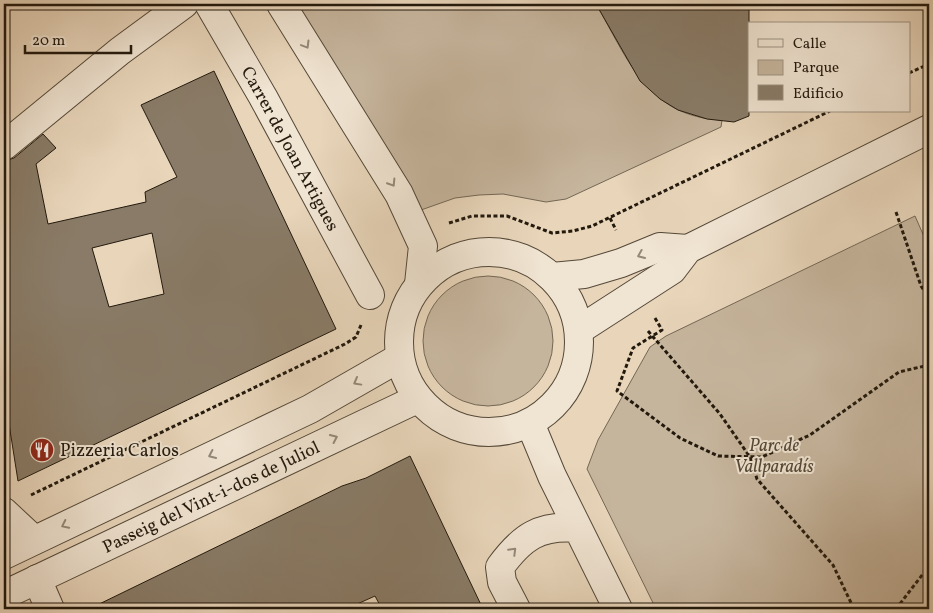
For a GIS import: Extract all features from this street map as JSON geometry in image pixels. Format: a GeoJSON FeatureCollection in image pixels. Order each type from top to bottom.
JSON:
{"type":"FeatureCollection","features":[{"type":"Feature","properties":{"kind":"street"},"geometry":{"type":"LineString","coordinates":[[4,146],[120,51],[184,4]]}},
{"type":"Feature","properties":{"kind":"street","name":"Carrer de Joan Artigues"},"geometry":{"type":"LineString","coordinates":[[208,4],[263,97],[370,295]]}},
{"type":"Feature","properties":{"kind":"street"},"geometry":{"type":"LineString","coordinates":[[281,4],[399,194],[423,246],[420,284]]}},
{"type":"Feature","properties":{"kind":"street"},"geometry":{"type":"LineString","coordinates":[[579,330],[672,270],[688,249],[929,129]]}},
{"type":"Feature","properties":{"kind":"street"},"geometry":{"type":"LineString","coordinates":[[552,277],[584,274],[629,260],[660,247],[688,249]]}},
{"type":"Feature","properties":{"kind":"street"},"geometry":{"type":"LineString","coordinates":[[495,252],[516,256],[536,264],[552,277],[565,293],[579,330],[579,353],[574,374],[563,394],[548,411],[530,423],[506,431],[473,431],[457,427],[435,416],[417,398],[406,380],[399,358],[398,339],[401,319],[408,301],[420,284],[435,270],[453,259],[474,253],[495,252]]}},
{"type":"Feature","properties":{"kind":"street","name":"Passeig del Vint-i-dos de Juliol"},"geometry":{"type":"LineString","coordinates":[[14,547],[310,409],[399,358]]}},
{"type":"Feature","properties":{"kind":"street","name":"Passeig del Vint-i-dos de Juliol"},"geometry":{"type":"LineString","coordinates":[[4,595],[417,398]]}},
{"type":"Feature","properties":{"kind":"street"},"geometry":{"type":"LineString","coordinates":[[530,423],[577,528],[618,609]]}},
{"type":"Feature","properties":{"kind":"street"},"geometry":{"type":"LineString","coordinates":[[4,512],[14,547],[37,579],[50,609]]}},
{"type":"Feature","properties":{"kind":"street"},"geometry":{"type":"LineString","coordinates":[[516,609],[502,582],[500,566],[513,550],[538,532],[555,526],[577,528]]}},
{"type":"Feature","properties":{"kind":"path"},"geometry":{"type":"LineString","coordinates":[[910,73],[929,64]]}},
{"type":"Feature","properties":{"kind":"path"},"geometry":{"type":"LineString","coordinates":[[896,212],[921,286],[929,298]]}},
{"type":"Feature","properties":{"kind":"path"},"geometry":{"type":"LineString","coordinates":[[610,218],[629,260]]}},
{"type":"Feature","properties":{"kind":"path"},"geometry":{"type":"LineString","coordinates":[[642,289],[662,330],[633,348],[617,391],[680,438],[718,456],[762,457],[810,435],[899,372],[929,365]]}},
{"type":"Feature","properties":{"kind":"path"},"geometry":{"type":"LineString","coordinates":[[648,331],[720,414],[750,457],[757,478],[833,565],[854,609]]}},
{"type":"Feature","properties":{"kind":"path"},"geometry":{"type":"LineString","coordinates":[[896,609],[929,566]]}},
{"type":"Feature","properties":{"kind":"green space"},"geometry":{"type":"Polygon","coordinates":[[[297,4],[596,4],[630,64],[658,96],[675,108],[696,116],[722,120],[721,127],[566,199],[546,202],[503,194],[479,195],[455,198],[421,210],[297,4]]]}},
{"type":"Feature","properties":{"kind":"green space","name":"Parc de Vallparadís"},"geometry":{"type":"Polygon","coordinates":[[[915,216],[929,248],[929,609],[656,609],[587,469],[598,440],[650,347],[666,336],[915,216]]]}},
{"type":"Feature","properties":{"kind":"green space"},"geometry":{"type":"Polygon","coordinates":[[[488,276],[501,277],[513,281],[534,295],[548,316],[552,328],[552,354],[548,366],[534,387],[513,401],[501,405],[488,406],[475,405],[463,401],[442,387],[428,366],[424,354],[423,341],[424,328],[428,316],[442,295],[463,281],[475,277],[488,276]]]}},
{"type":"Feature","properties":{"kind":"building"},"geometry":{"type":"Polygon","coordinates":[[[596,4],[749,4],[749,116],[734,122],[707,119],[678,110],[660,99],[640,81],[596,4]]]}},
{"type":"Feature","properties":{"kind":"building"},"geometry":{"type":"Polygon","coordinates":[[[214,71],[336,329],[18,481],[4,392],[4,161],[14,158],[43,134],[56,148],[36,164],[48,224],[146,202],[145,192],[177,177],[141,105],[214,71]],[[152,233],[92,248],[109,307],[164,294],[152,233]]]}},
{"type":"Feature","properties":{"kind":"building"},"geometry":{"type":"Polygon","coordinates":[[[410,456],[483,609],[382,609],[375,596],[346,609],[89,609],[342,486],[366,478],[410,456]]]}},
{"type":"Feature","properties":{"kind":"place","name":"Pizzeria Carlos"},"geometry":{"type":"Point","coordinates":[42,450]}}]}
